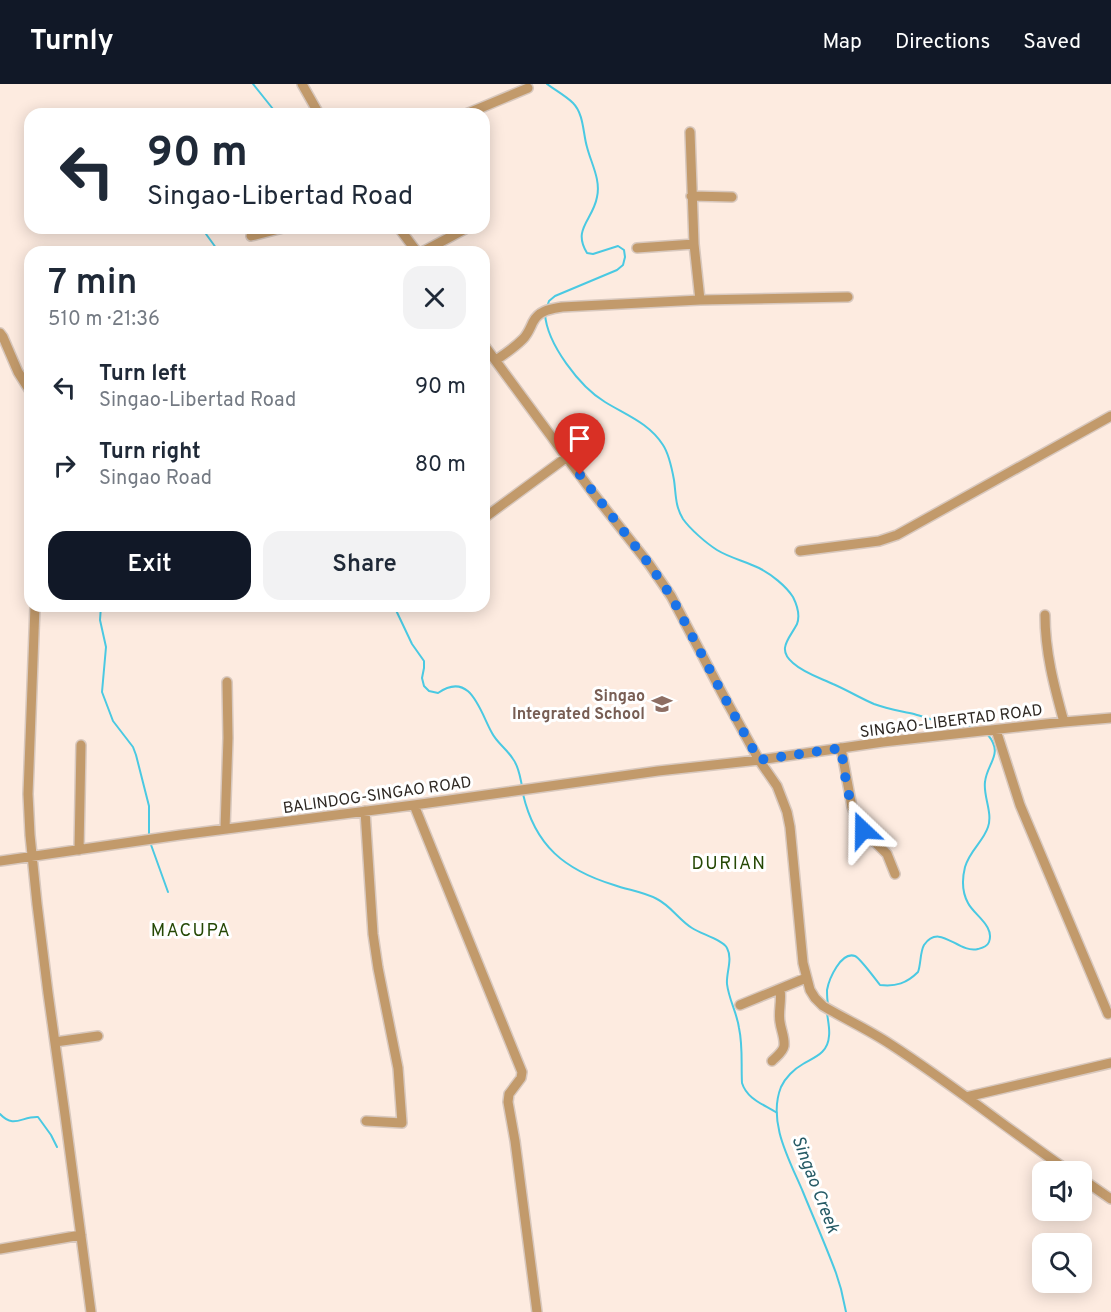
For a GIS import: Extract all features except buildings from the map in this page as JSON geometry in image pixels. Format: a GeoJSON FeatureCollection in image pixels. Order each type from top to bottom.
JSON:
{"type":"FeatureCollection","features":[{"type":"Feature","properties":{"kind":"street"},"geometry":{"type":"LineString","coordinates":[[302,84],[316,108]]}},
{"type":"Feature","properties":{"kind":"street"},"geometry":{"type":"LineString","coordinates":[[480,108],[528,88]]}},
{"type":"Feature","properties":{"kind":"street"},"geometry":{"type":"LineString","coordinates":[[690,132],[694,244],[700,300]]}},
{"type":"Feature","properties":{"kind":"street"},"geometry":{"type":"LineString","coordinates":[[692,196],[732,197]]}},
{"type":"Feature","properties":{"kind":"street"},"geometry":{"type":"LineString","coordinates":[[251,236],[259,234]]}},
{"type":"Feature","properties":{"kind":"street"},"geometry":{"type":"LineString","coordinates":[[433,246],[456,234]]}},
{"type":"Feature","properties":{"kind":"street"},"geometry":{"type":"LineString","coordinates":[[637,248],[694,244]]}},
{"type":"Feature","properties":{"kind":"street"},"geometry":{"type":"LineString","coordinates":[[496,360],[528,333],[535,318],[549,309],[700,300],[848,297]]}},
{"type":"Feature","properties":{"kind":"street"},"geometry":{"type":"LineString","coordinates":[[0,333],[24,382]]}},
{"type":"Feature","properties":{"kind":"street"},"geometry":{"type":"LineString","coordinates":[[490,352],[666,587],[759,760],[777,786],[790,827],[799,938],[806,978],[815,998],[823,1006],[888,1043],[1054,1161]]}},
{"type":"Feature","properties":{"kind":"street"},"geometry":{"type":"LineString","coordinates":[[800,551],[879,541],[897,535],[1111,416]]}},
{"type":"Feature","properties":{"kind":"street"},"geometry":{"type":"LineString","coordinates":[[490,514],[567,457]]}},
{"type":"Feature","properties":{"kind":"street"},"geometry":{"type":"LineString","coordinates":[[35,612],[28,794],[32,856],[91,1312]]}},
{"type":"Feature","properties":{"kind":"street"},"geometry":{"type":"LineString","coordinates":[[1046,615],[1047,652],[1064,722]]}},
{"type":"Feature","properties":{"kind":"street"},"geometry":{"type":"LineString","coordinates":[[225,829],[227,682]]}},
{"type":"Feature","properties":{"kind":"street","name":"SINGAO-LIBERTAD ROAD"},"geometry":{"type":"LineString","coordinates":[[759,760],[841,748],[1111,718]]}},
{"type":"Feature","properties":{"kind":"street"},"geometry":{"type":"LineString","coordinates":[[996,730],[1020,805],[1108,1014]]}},
{"type":"Feature","properties":{"kind":"street"},"geometry":{"type":"LineString","coordinates":[[79,849],[81,745]]}},
{"type":"Feature","properties":{"kind":"street"},"geometry":{"type":"LineString","coordinates":[[841,748],[856,820],[887,854],[895,874]]}},
{"type":"Feature","properties":{"kind":"street","name":"BALINDOG-SINGAO ROAD"},"geometry":{"type":"LineString","coordinates":[[0,861],[686,767],[759,760]]}},
{"type":"Feature","properties":{"kind":"street"},"geometry":{"type":"LineString","coordinates":[[414,805],[522,1072],[521,1078],[509,1094],[508,1102],[537,1312]]}},
{"type":"Feature","properties":{"kind":"street"},"geometry":{"type":"LineString","coordinates":[[366,811],[373,934],[398,1068],[402,1123],[366,1121]]}},
{"type":"Feature","properties":{"kind":"street"},"geometry":{"type":"LineString","coordinates":[[740,1005],[806,978]]}},
{"type":"Feature","properties":{"kind":"street"},"geometry":{"type":"LineString","coordinates":[[772,1060],[784,1048],[780,1021],[780,989]]}},
{"type":"Feature","properties":{"kind":"street"},"geometry":{"type":"LineString","coordinates":[[55,1042],[98,1036]]}},
{"type":"Feature","properties":{"kind":"street"},"geometry":{"type":"LineString","coordinates":[[966,1097],[1111,1063]]}},
{"type":"Feature","properties":{"kind":"street"},"geometry":{"type":"LineString","coordinates":[[1092,1186],[1111,1199]]}},
{"type":"Feature","properties":{"kind":"street"},"geometry":{"type":"LineString","coordinates":[[0,1249],[81,1235]]}},
{"type":"Feature","properties":{"kind":"waterway"},"geometry":{"type":"LineString","coordinates":[[253,84],[272,108]]}},
{"type":"Feature","properties":{"kind":"waterway","name":"Singao Creek"},"geometry":{"type":"LineString","coordinates":[[547,84],[577,108],[597,178],[597,197],[583,231],[583,245],[587,253],[593,254],[618,246],[624,250],[625,257],[623,265],[617,270],[555,296],[549,301],[547,307]]}},
{"type":"Feature","properties":{"kind":"waterway"},"geometry":{"type":"LineString","coordinates":[[206,234],[215,246]]}},
{"type":"Feature","properties":{"kind":"waterway","name":"Singao Creek"},"geometry":{"type":"LineString","coordinates":[[545,314],[547,326],[558,351],[585,386],[605,402],[644,425],[663,445],[671,466],[678,509],[686,523],[708,544],[768,574],[793,597],[798,610],[798,621],[788,639],[785,653],[797,667],[879,706],[945,723],[979,728]]}},
{"type":"Feature","properties":{"kind":"waterway"},"geometry":{"type":"LineString","coordinates":[[101,612],[106,647],[102,692],[113,721],[133,747],[136,755],[149,806],[149,836]]}},
{"type":"Feature","properties":{"kind":"waterway"},"geometry":{"type":"LineString","coordinates":[[397,612],[412,644],[424,661],[422,678],[424,686],[429,691],[438,693],[449,687],[459,687],[473,696],[494,737],[515,762],[522,786]]}},
{"type":"Feature","properties":{"kind":"waterway","name":"Singao Creek"},"geometry":{"type":"LineString","coordinates":[[828,1004],[827,990],[830,979],[841,962],[850,956],[855,956],[880,985],[896,985],[910,979],[918,972],[924,945],[930,939],[943,937],[971,949],[978,949],[988,944],[989,931],[968,903],[963,881],[967,861],[986,832],[989,822],[985,782],[995,748],[988,735]]}},
{"type":"Feature","properties":{"kind":"waterway"},"geometry":{"type":"LineString","coordinates":[[523,794],[535,828],[544,842],[567,863],[597,879],[657,899],[692,928],[725,945],[729,952],[728,990],[740,1035],[742,1083],[744,1089],[752,1097],[777,1113]]}},
{"type":"Feature","properties":{"kind":"waterway"},"geometry":{"type":"LineString","coordinates":[[150,842],[168,892]]}},
{"type":"Feature","properties":{"kind":"waterway","name":"Singao Creek"},"geometry":{"type":"LineString","coordinates":[[827,1013],[829,1033],[826,1047],[820,1054],[796,1068],[785,1080],[777,1100],[777,1114],[782,1141],[836,1273],[846,1312]]}},
{"type":"Feature","properties":{"kind":"waterway"},"geometry":{"type":"LineString","coordinates":[[0,1114],[10,1121],[38,1117],[57,1147]]}},
{"type":"Feature","properties":{"kind":"place","name":"Singao Integrated School"},"geometry":{"type":"Point","coordinates":[662,704]}},
{"type":"Feature","properties":{"kind":"district","name":"DURIAN"},"geometry":{"type":"Point","coordinates":[729,863]}},
{"type":"Feature","properties":{"kind":"district","name":"MACUPA"},"geometry":{"type":"Point","coordinates":[191,930]}},
{"type":"Feature","properties":{"kind":"route"},"geometry":{"type":"LineString","coordinates":[[580,475],[671,596],[759,760],[841,748],[852,807],[856,820],[863,830]]}}]}
